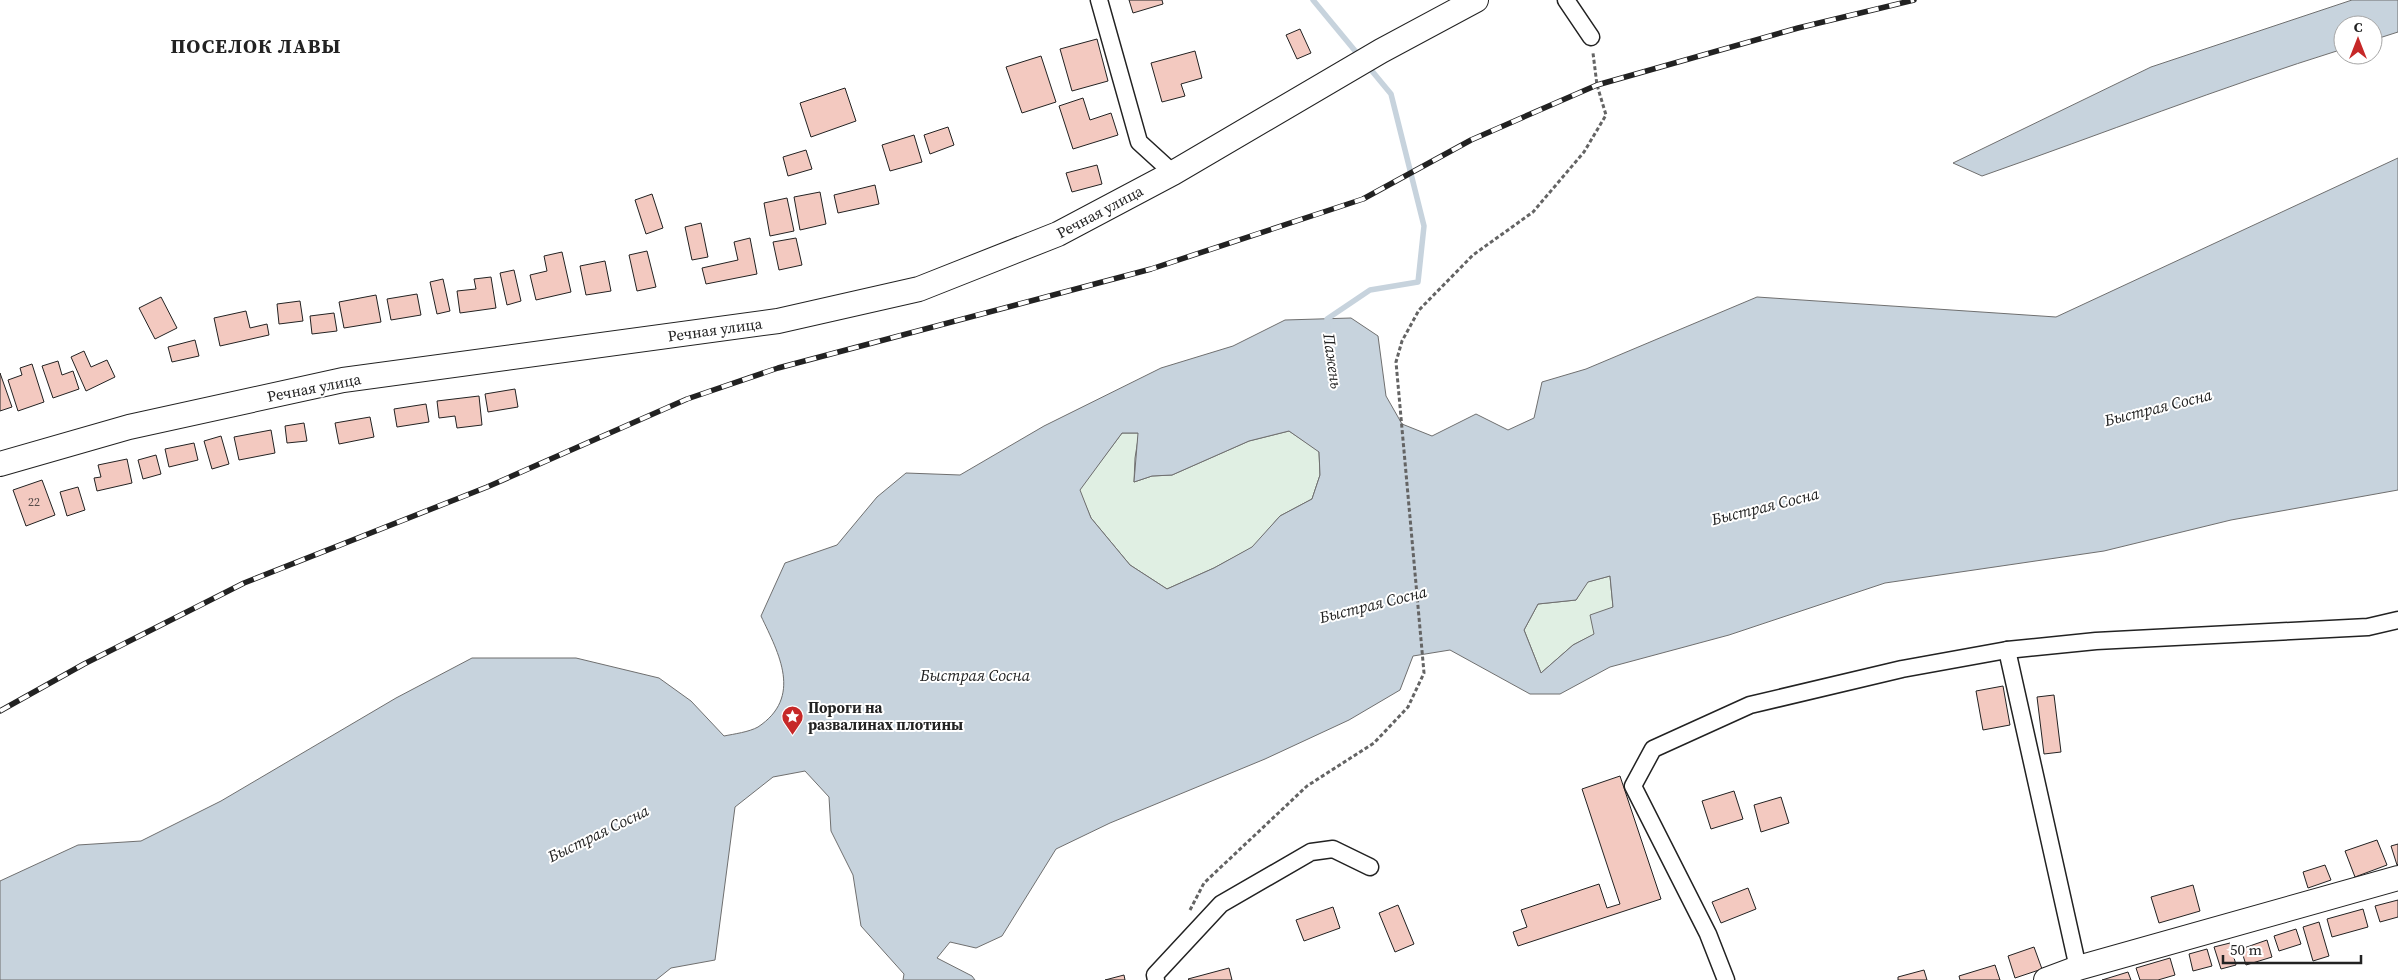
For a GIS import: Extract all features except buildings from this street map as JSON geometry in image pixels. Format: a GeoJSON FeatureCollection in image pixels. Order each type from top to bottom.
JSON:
{"type":"FeatureCollection","features":[{"type":"Feature","properties":{"kind":"street"},"geometry":{"type":"LineString","coordinates":[[1098,0],[1138,142],[1173,173]]}},
{"type":"Feature","properties":{"kind":"street","name":"Речная улица"},"geometry":{"type":"LineString","coordinates":[[0,464],[129,427],[343,380],[778,321],[919,289],[1058,234],[1173,173],[1381,51],[1476,0]]}},
{"type":"Feature","properties":{"kind":"street"},"geometry":{"type":"LineString","coordinates":[[1566,0],[1591,37]]}},
{"type":"Feature","properties":{"kind":"street"},"geometry":{"type":"LineString","coordinates":[[1726,980],[1708,934],[1633,786],[1653,749],[1750,705],[1902,668],[2007,650],[2096,641],[2368,627],[2398,620]]}},
{"type":"Feature","properties":{"kind":"street"},"geometry":{"type":"LineString","coordinates":[[2007,650],[2078,968]]}},
{"type":"Feature","properties":{"kind":"street"},"geometry":{"type":"LineString","coordinates":[[1156,980],[1155,975],[1221,904],[1311,852],[1333,849],[1370,867]]}},
{"type":"Feature","properties":{"kind":"street"},"geometry":{"type":"LineString","coordinates":[[2046,980],[2078,968],[2398,878]]}},
{"type":"Feature","properties":{"kind":"path"},"geometry":{"type":"LineString","coordinates":[[1186,917],[1204,884],[1307,786],[1374,743],[1408,707],[1424,673],[1396,362],[1402,341],[1419,310],[1473,255],[1532,212],[1584,152],[1606,115],[1597,85],[1591,37]]}},
{"type":"Feature","properties":{"kind":"green space"},"geometry":{"type":"Polygon","coordinates":[[[1289,431],[1319,451],[1320,475],[1312,499],[1280,516],[1253,547],[1214,568],[1167,589],[1130,565],[1091,518],[1079,490],[1122,433],[1139,433],[1134,482],[1152,476],[1172,475],[1249,441],[1289,431]]]}},
{"type":"Feature","properties":{"kind":"green space"},"geometry":{"type":"Polygon","coordinates":[[[1610,576],[1613,607],[1595,634],[1573,645],[1541,673],[1524,630],[1538,604],[1576,600],[1587,582],[1610,576]]]}},
{"type":"Feature","properties":{"kind":"water"},"geometry":{"type":"Polygon","coordinates":[[[2352,0],[2398,0],[2398,32],[2383,37],[2383,15],[2333,15],[2333,52],[2207,95],[1982,176],[1953,163],[2151,67],[2352,0]]]}},
{"type":"Feature","properties":{"kind":"water","name":"Быстрая Сосна"},"geometry":{"type":"Polygon","coordinates":[[[2398,158],[2398,490],[2231,520],[2104,551],[1885,583],[1729,635],[1610,667],[1560,694],[1530,694],[1450,650],[1413,656],[1400,690],[1349,720],[1265,759],[1110,823],[1056,849],[1002,936],[976,948],[950,942],[937,958],[972,976],[975,980],[903,980],[904,974],[861,926],[853,875],[831,831],[829,797],[805,771],[773,777],[735,807],[715,960],[671,968],[656,980],[0,980],[0,881],[78,845],[141,841],[221,801],[396,698],[472,658],[576,658],[659,678],[691,701],[724,736],[746,732],[758,727],[772,715],[780,702],[783,689],[783,674],[780,660],[761,616],[785,563],[837,545],[877,497],[906,473],[960,475],[1044,426],[1161,368],[1233,346],[1285,320],[1351,318],[1378,336],[1386,396],[1402,424],[1432,436],[1476,414],[1508,430],[1534,418],[1542,382],[1586,369],[1757,297],[2056,317],[2398,158]],[[1289,431],[1249,441],[1172,475],[1152,476],[1134,482],[1138,433],[1122,433],[1080,490],[1091,518],[1130,565],[1167,589],[1214,568],[1252,547],[1280,516],[1312,499],[1320,475],[1319,452],[1289,431]],[[1610,576],[1588,582],[1576,600],[1538,604],[1524,630],[1541,673],[1573,645],[1594,634],[1590,615],[1613,607],[1610,576]]]}},
{"type":"Feature","properties":{"kind":"waterway","name":"Пажень"},"geometry":{"type":"LineString","coordinates":[[1313,0],[1361,58]]}},
{"type":"Feature","properties":{"kind":"waterway","name":"Пажень"},"geometry":{"type":"LineString","coordinates":[[1328,326],[1327,319],[1370,290],[1418,282],[1424,226],[1391,94],[1367,65]]}},
{"type":"Feature","properties":{"kind":"railway"},"geometry":{"type":"LineString","coordinates":[[0,711],[84,664],[244,583],[487,487],[687,399],[778,368],[1151,269],[1363,199],[1471,140],[1597,85],[1798,28],[1914,0]]}},
{"type":"Feature","properties":{"kind":"place","name":"Пороги на развалинах плотины"},"geometry":{"type":"Point","coordinates":[792,736]}},
{"type":"Feature","properties":{"kind":"district","name":"ПОСЕЛОК ЛАВЫ"},"geometry":{"type":"Point","coordinates":[256,46]}}]}
